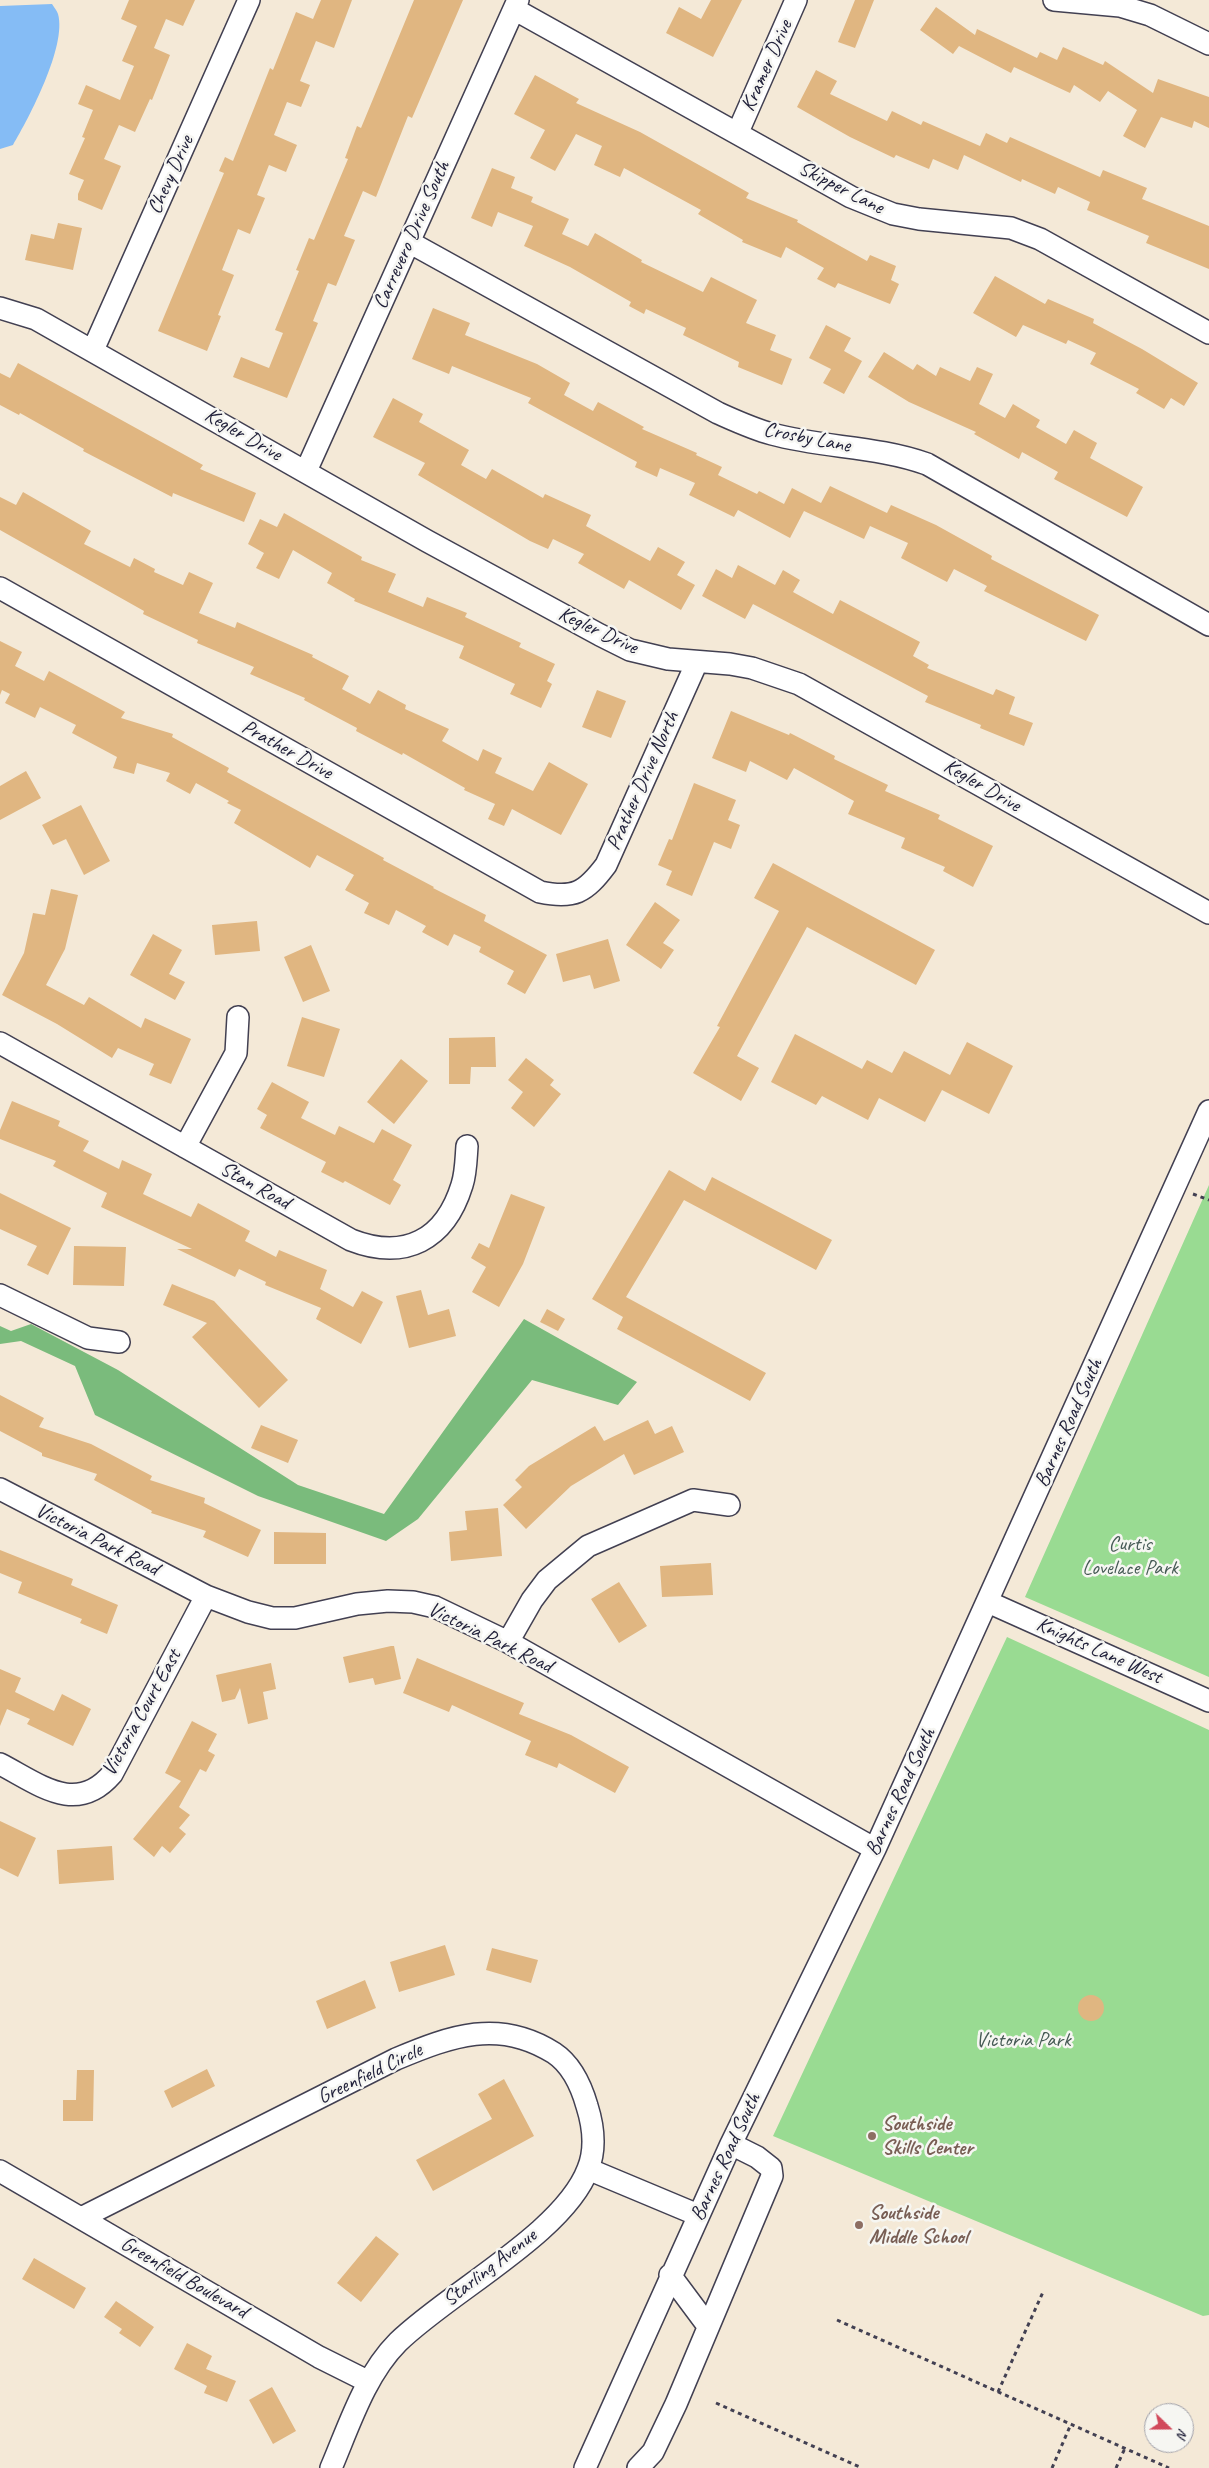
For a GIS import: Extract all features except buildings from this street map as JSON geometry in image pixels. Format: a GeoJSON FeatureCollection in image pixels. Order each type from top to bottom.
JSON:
{"type":"FeatureCollection","features":[{"type":"Feature","properties":{"kind":"street","name":"Chevy Drive"},"geometry":{"type":"LineString","coordinates":[[92,350],[249,0]]}},
{"type":"Feature","properties":{"kind":"street","name":"Kramer Drive"},"geometry":{"type":"LineString","coordinates":[[738,132],[796,0]]}},
{"type":"Feature","properties":{"kind":"street"},"geometry":{"type":"LineString","coordinates":[[1054,0],[1120,6],[1150,15],[1209,44]]}},
{"type":"Feature","properties":{"kind":"street","name":"Skipper Lane"},"geometry":{"type":"LineString","coordinates":[[516,4],[851,197],[893,214],[918,220],[1011,228],[1040,239],[1209,333]]}},
{"type":"Feature","properties":{"kind":"street","name":"Carrevero Drive South"},"geometry":{"type":"LineString","coordinates":[[306,471],[516,4]]}},
{"type":"Feature","properties":{"kind":"street","name":"Crosby Lane"},"geometry":{"type":"LineString","coordinates":[[409,242],[718,413],[746,425],[799,439],[884,452],[927,464],[1209,624]]}},
{"type":"Feature","properties":{"kind":"street","name":"Kegler Drive"},"geometry":{"type":"LineString","coordinates":[[0,308],[36,319],[600,635],[630,650],[668,659],[730,664],[752,668],[799,684],[1209,913]]}},
{"type":"Feature","properties":{"kind":"street","name":"Prather Drive"},"geometry":{"type":"LineString","coordinates":[[0,588],[540,892],[560,896],[579,892]]}},
{"type":"Feature","properties":{"kind":"street","name":"Prather Drive North"},"geometry":{"type":"LineString","coordinates":[[579,892],[594,880],[606,865],[697,662]]}},
{"type":"Feature","properties":{"kind":"street"},"geometry":{"type":"LineString","coordinates":[[185,1147],[236,1053],[238,1017]]}},
{"type":"Feature","properties":{"kind":"street","name":"Stan Road"},"geometry":{"type":"LineString","coordinates":[[0,1044],[351,1240],[372,1248],[395,1249],[414,1245],[426,1237],[449,1213],[462,1184],[468,1146]]}},
{"type":"Feature","properties":{"kind":"street","name":"Barnes Road South"},"geometry":{"type":"LineString","coordinates":[[586,2468],[698,2215],[875,1849],[1209,1111]]}},
{"type":"Feature","properties":{"kind":"street"},"geometry":{"type":"LineString","coordinates":[[0,1295],[88,1338],[119,1342]]}},
{"type":"Feature","properties":{"kind":"street","name":"Victoria Park Road"},"geometry":{"type":"LineString","coordinates":[[0,1489],[206,1596],[248,1612],[280,1618],[295,1618],[357,1604],[388,1601],[413,1602],[435,1607],[508,1642],[875,1849]]}},
{"type":"Feature","properties":{"kind":"street"},"geometry":{"type":"LineString","coordinates":[[508,1642],[546,1580],[588,1546],[692,1500],[729,1506]]}},
{"type":"Feature","properties":{"kind":"street","name":"Victoria Court East"},"geometry":{"type":"LineString","coordinates":[[0,1764],[53,1791],[74,1796],[88,1794],[101,1786],[112,1774],[206,1596]]}},
{"type":"Feature","properties":{"kind":"street","name":"Knights Lane West"},"geometry":{"type":"LineString","coordinates":[[988,1602],[1209,1701]]}},
{"type":"Feature","properties":{"kind":"street","name":"Greenfield Circle"},"geometry":{"type":"LineString","coordinates":[[81,2218],[396,2059],[433,2044],[474,2033],[503,2033],[523,2038],[559,2056],[572,2070],[582,2088],[590,2112],[592,2140],[588,2169]]}},
{"type":"Feature","properties":{"kind":"street"},"geometry":{"type":"LineString","coordinates":[[638,2468],[653,2452],[676,2404],[772,2176],[771,2168],[757,2156],[732,2144]]}},
{"type":"Feature","properties":{"kind":"street"},"geometry":{"type":"LineString","coordinates":[[588,2169],[698,2215]]}},
{"type":"Feature","properties":{"kind":"street","name":"Starling Avenue"},"geometry":{"type":"LineString","coordinates":[[331,2468],[369,2382],[397,2343],[443,2304],[533,2237],[575,2195],[588,2169]]}},
{"type":"Feature","properties":{"kind":"street","name":"Greenfield Boulevard"},"geometry":{"type":"LineString","coordinates":[[0,2171],[319,2357],[369,2382]]}},
{"type":"Feature","properties":{"kind":"street"},"geometry":{"type":"LineString","coordinates":[[670,2275],[708,2326]]}},
{"type":"Feature","properties":{"kind":"path"},"geometry":{"type":"LineString","coordinates":[[998,2392],[1043,2292]]}},
{"type":"Feature","properties":{"kind":"path"},"geometry":{"type":"LineString","coordinates":[[837,2320],[1170,2468]]}},
{"type":"Feature","properties":{"kind":"path"},"geometry":{"type":"LineString","coordinates":[[716,2403],[862,2468]]}},
{"type":"Feature","properties":{"kind":"path"},"geometry":{"type":"LineString","coordinates":[[1052,2468],[1071,2424]]}},
{"type":"Feature","properties":{"kind":"path"},"geometry":{"type":"LineString","coordinates":[[1116,2468],[1125,2448]]}},
{"type":"Feature","properties":{"kind":"green space","name":"Curtis Lovelace Park"},"geometry":{"type":"Polygon","coordinates":[[[1209,1185],[1209,1677],[1025,1597],[1209,1185]]]}},
{"type":"Feature","properties":{"kind":"green space"},"geometry":{"type":"Polygon","coordinates":[[[524,1319],[637,1382],[618,1405],[532,1380],[418,1519],[386,1541],[258,1496],[95,1415],[75,1366],[21,1341],[0,1344],[0,1326],[11,1331],[31,1324],[118,1370],[298,1485],[384,1514],[524,1319]]]}},
{"type":"Feature","properties":{"kind":"green space","name":"Victoria Park"},"geometry":{"type":"Polygon","coordinates":[[[1007,1637],[1209,1730],[1209,2315],[1203,2316],[773,2136],[1007,1637]]]}},
{"type":"Feature","properties":{"kind":"water"},"geometry":{"type":"Polygon","coordinates":[[[52,4],[58,14],[59,28],[52,62],[37,100],[13,145],[0,149],[0,6],[52,4]]]}},
{"type":"Feature","properties":{"kind":"place","name":"Southside Skills Center"},"geometry":{"type":"Point","coordinates":[872,2136]}},
{"type":"Feature","properties":{"kind":"place","name":"Southside Middle School"},"geometry":{"type":"Point","coordinates":[859,2225]}}]}
